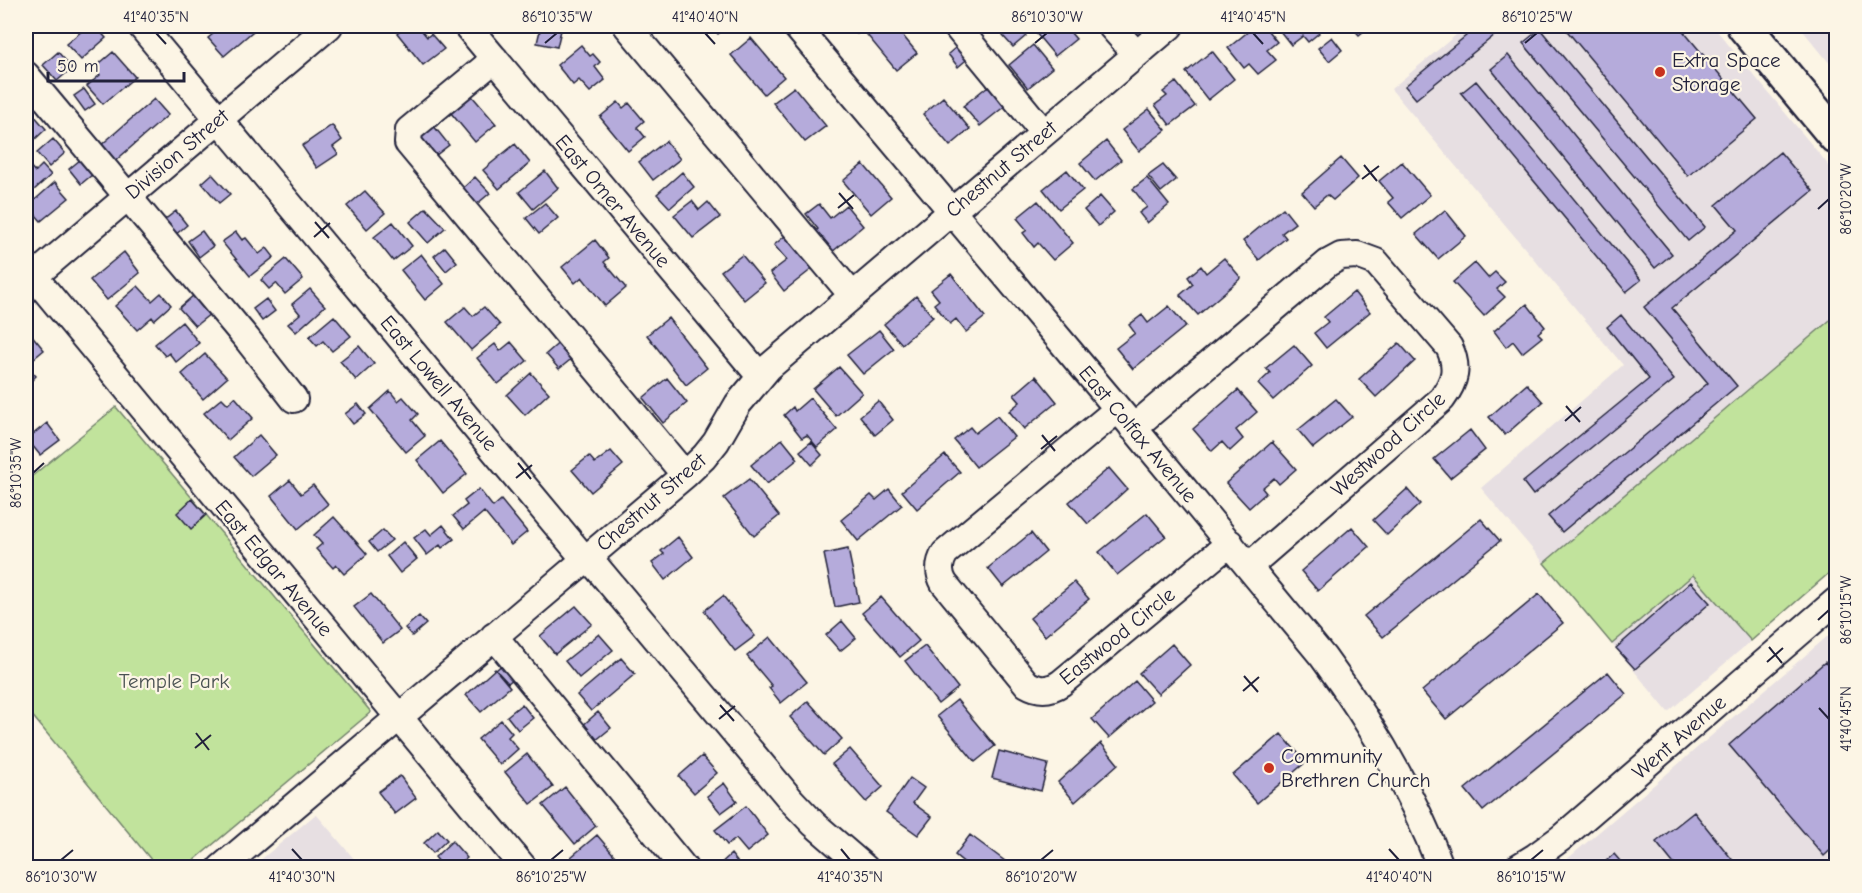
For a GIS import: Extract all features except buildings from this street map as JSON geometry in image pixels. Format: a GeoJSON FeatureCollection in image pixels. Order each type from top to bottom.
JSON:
{"type":"FeatureCollection","features":[{"type":"Feature","properties":{"kind":"main road"},"geometry":{"type":"LineString","coordinates":[[1744,26],[1833,127]]}},
{"type":"Feature","properties":{"kind":"street","name":"East Lowell Avenue"},"geometry":{"type":"LineString","coordinates":[[141,26],[578,551],[594,564],[792,801],[814,824],[865,867]]}},
{"type":"Feature","properties":{"kind":"street","name":"East Omer Avenue"},"geometry":{"type":"LineString","coordinates":[[467,26],[760,376]]}},
{"type":"Feature","properties":{"kind":"street"},"geometry":{"type":"LineString","coordinates":[[627,26],[852,295]]}},
{"type":"Feature","properties":{"kind":"street","name":"East Colfax Avenue"},"geometry":{"type":"LineString","coordinates":[[796,26],[1323,657],[1356,703],[1408,790],[1441,867]]}},
{"type":"Feature","properties":{"kind":"street"},"geometry":{"type":"LineString","coordinates":[[956,26],[1044,133]]}},
{"type":"Feature","properties":{"kind":"street"},"geometry":{"type":"LineString","coordinates":[[1111,26],[1136,54]]}},
{"type":"Feature","properties":{"kind":"street","name":"Chestnut Street"},"geometry":{"type":"LineString","coordinates":[[221,867],[685,475],[716,442],[738,404],[760,376],[852,295],[1170,26]]}},
{"type":"Feature","properties":{"kind":"street","name":"Division Street"},"geometry":{"type":"LineString","coordinates":[[28,275],[127,197],[320,28]]}},
{"type":"Feature","properties":{"kind":"street"},"geometry":{"type":"LineString","coordinates":[[495,59],[409,130],[408,143],[685,475]]}},
{"type":"Feature","properties":{"kind":"street"},"geometry":{"type":"LineString","coordinates":[[26,75],[247,339],[294,399]]}},
{"type":"Feature","properties":{"kind":"street","name":"Westwood Circle"},"geometry":{"type":"LineString","coordinates":[[981,629],[944,583],[934,565],[945,553],[1126,419],[1328,262],[1341,256],[1367,257],[1376,262],[1449,347],[1454,357],[1455,372],[1451,387],[1442,399],[1248,566]]}},
{"type":"Feature","properties":{"kind":"street","name":"East Edgar Avenue"},"geometry":{"type":"LineString","coordinates":[[28,275],[524,867]]}},
{"type":"Feature","properties":{"kind":"street","name":"Eastwood Circle"},"geometry":{"type":"LineString","coordinates":[[981,629],[1027,684],[1044,696],[1230,543]]}},
{"type":"Feature","properties":{"kind":"street","name":"Went Avenue"},"geometry":{"type":"LineString","coordinates":[[1517,867],[1561,838],[1836,602]]}},
{"type":"Feature","properties":{"kind":"street"},"geometry":{"type":"LineString","coordinates":[[494,636],[684,867]]}},
{"type":"Feature","properties":{"kind":"shaded area"},"geometry":{"type":"Polygon","coordinates":[[[1449,26],[1713,26],[1836,174],[1836,315],[1544,563],[1481,488],[1623,365],[1391,89],[1456,35],[1449,26]]]}},
{"type":"Feature","properties":{"kind":"shaded area"},"geometry":{"type":"Polygon","coordinates":[[[1799,26],[1836,26],[1836,71],[1799,26]]]}},
{"type":"Feature","properties":{"kind":"shaded area"},"geometry":{"type":"Polygon","coordinates":[[[1693,575],[1751,641],[1668,712],[1612,644],[1693,575]]]}},
{"type":"Feature","properties":{"kind":"shaded area"},"geometry":{"type":"Polygon","coordinates":[[[1836,629],[1836,867],[1558,867],[1836,629]]]}},
{"type":"Feature","properties":{"kind":"shaded area"},"geometry":{"type":"Polygon","coordinates":[[[316,814],[361,867],[252,867],[316,814]]]}},
{"type":"Feature","properties":{"kind":"green space"},"geometry":{"type":"Polygon","coordinates":[[[1836,315],[1836,567],[1751,641],[1693,575],[1612,644],[1544,563],[1836,315]]]}},
{"type":"Feature","properties":{"kind":"green space","name":"Temple Park"},"geometry":{"type":"Polygon","coordinates":[[[116,407],[371,712],[186,867],[157,867],[26,708],[26,481],[116,407]]]}},
{"type":"Feature","properties":{"kind":"place","name":"Extra Space Storage"},"geometry":{"type":"Point","coordinates":[1660,72]}},
{"type":"Feature","properties":{"kind":"place","name":"Community Brethren Church"},"geometry":{"type":"Point","coordinates":[1269,768]}}]}
